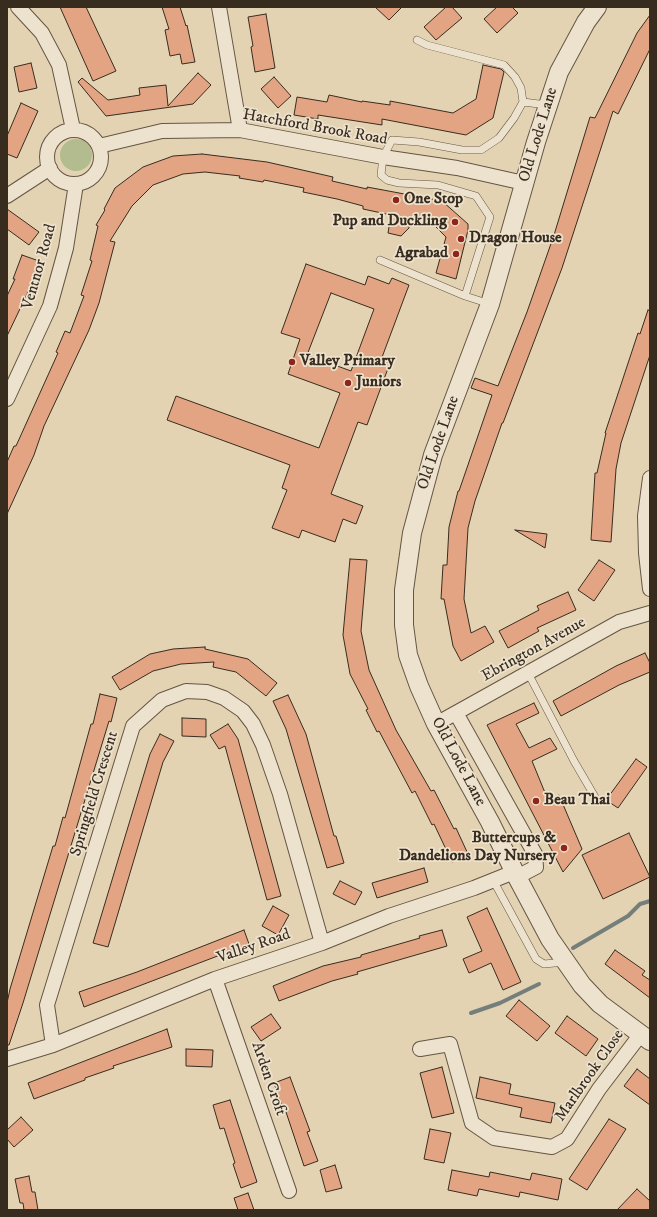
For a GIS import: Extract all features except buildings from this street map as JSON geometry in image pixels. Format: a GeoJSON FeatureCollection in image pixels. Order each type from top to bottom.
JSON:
{"type":"FeatureCollection","features":[{"type":"Feature","properties":{"kind":"street"},"geometry":{"type":"LineString","coordinates":[[18,7],[42,33],[59,65],[73,129]]}},
{"type":"Feature","properties":{"kind":"street"},"geometry":{"type":"LineString","coordinates":[[219,7],[240,130]]}},
{"type":"Feature","properties":{"kind":"street","name":"Old Lode Lane"},"geometry":{"type":"LineString","coordinates":[[597,7],[586,22],[559,72],[547,105],[490,304],[433,455],[412,533],[404,590],[404,624],[408,655],[419,686],[436,724],[490,822],[515,874],[550,939],[565,962],[600,1004],[645,1038]]}},
{"type":"Feature","properties":{"kind":"street"},"geometry":{"type":"LineString","coordinates":[[73,129],[89,134],[99,146],[101,161],[96,172],[86,181],[76,184],[62,181],[55,176],[50,168],[47,153],[53,140],[61,133],[73,129]]}},
{"type":"Feature","properties":{"kind":"street","name":"Hatchford Brook Road"},"geometry":{"type":"LineString","coordinates":[[99,146],[162,131],[240,130],[384,157],[457,168],[524,183]]}},
{"type":"Feature","properties":{"kind":"street"},"geometry":{"type":"LineString","coordinates":[[7,196],[50,168]]}},
{"type":"Feature","properties":{"kind":"street","name":"Ventnor Road"},"geometry":{"type":"LineString","coordinates":[[7,399],[50,306],[66,248],[76,184]]}},
{"type":"Feature","properties":{"kind":"street"},"geometry":{"type":"LineString","coordinates":[[650,478],[645,516],[646,553],[650,589]]}},
{"type":"Feature","properties":{"kind":"street","name":"Ebrington Avenue"},"geometry":{"type":"LineString","coordinates":[[436,724],[619,622],[650,613]]}},
{"type":"Feature","properties":{"kind":"street","name":"Springfield Crescent"},"geometry":{"type":"LineString","coordinates":[[53,1046],[48,1005],[133,726],[162,700],[186,691],[207,692],[224,698],[243,711],[253,724],[263,745],[280,794],[322,943]]}},
{"type":"Feature","properties":{"kind":"street","name":"Old Lode Lane"},"geometry":{"type":"LineString","coordinates":[[456,713],[535,854],[536,867],[515,874]]}},
{"type":"Feature","properties":{"kind":"street","name":"Valley Road"},"geometry":{"type":"LineString","coordinates":[[7,1059],[53,1046],[215,979],[322,943],[389,916],[474,888],[493,880],[515,874]]}},
{"type":"Feature","properties":{"kind":"street","name":"Arden Croft"},"geometry":{"type":"LineString","coordinates":[[215,979],[289,1191]]}},
{"type":"Feature","properties":{"kind":"street","name":"Marlbrook Close"},"geometry":{"type":"LineString","coordinates":[[420,1049],[450,1044],[472,1123],[494,1138],[552,1147],[567,1139],[599,1089],[645,1038]]}},
{"type":"Feature","properties":{"kind":"lane"},"geometry":{"type":"LineString","coordinates":[[417,40],[427,45],[504,65],[515,77],[521,88],[523,102],[514,118],[499,138],[481,150],[462,150],[419,142],[392,140],[384,157],[381,175],[387,180],[399,183],[438,185],[476,196],[490,217],[465,296]]}},
{"type":"Feature","properties":{"kind":"lane"},"geometry":{"type":"LineString","coordinates":[[523,102],[547,105]]}},
{"type":"Feature","properties":{"kind":"lane"},"geometry":{"type":"LineString","coordinates":[[380,260],[465,296],[490,304]]}},
{"type":"Feature","properties":{"kind":"lane"},"geometry":{"type":"LineString","coordinates":[[528,673],[574,761],[596,797]]}},
{"type":"Feature","properties":{"kind":"lane"},"geometry":{"type":"LineString","coordinates":[[493,880],[536,959],[544,964],[565,962]]}},
{"type":"Feature","properties":{"kind":"green space"},"geometry":{"type":"Polygon","coordinates":[[[73,139],[79,139],[88,143],[92,155],[88,167],[79,171],[73,171],[64,167],[60,158],[60,152],[64,143],[73,139]]]}},
{"type":"Feature","properties":{"kind":"waterway"},"geometry":{"type":"LineString","coordinates":[[573,948],[628,916],[640,904],[650,901]]}},
{"type":"Feature","properties":{"kind":"waterway"},"geometry":{"type":"LineString","coordinates":[[471,1013],[500,1003],[539,984]]}},
{"type":"Feature","properties":{"kind":"place","name":"One Stop"},"geometry":{"type":"Point","coordinates":[396,200]}},
{"type":"Feature","properties":{"kind":"place","name":"Pup and Duckling"},"geometry":{"type":"Point","coordinates":[455,222]}},
{"type":"Feature","properties":{"kind":"place","name":"Dragon House"},"geometry":{"type":"Point","coordinates":[461,239]}},
{"type":"Feature","properties":{"kind":"place","name":"Agrabad"},"geometry":{"type":"Point","coordinates":[456,254]}},
{"type":"Feature","properties":{"kind":"place","name":"Valley Primary"},"geometry":{"type":"Point","coordinates":[292,362]}},
{"type":"Feature","properties":{"kind":"place","name":"Juniors"},"geometry":{"type":"Point","coordinates":[348,383]}},
{"type":"Feature","properties":{"kind":"place","name":"Beau Thai"},"geometry":{"type":"Point","coordinates":[536,801]}},
{"type":"Feature","properties":{"kind":"place","name":"Buttercups & Dandelions Day Nursery"},"geometry":{"type":"Point","coordinates":[564,848]}}]}
